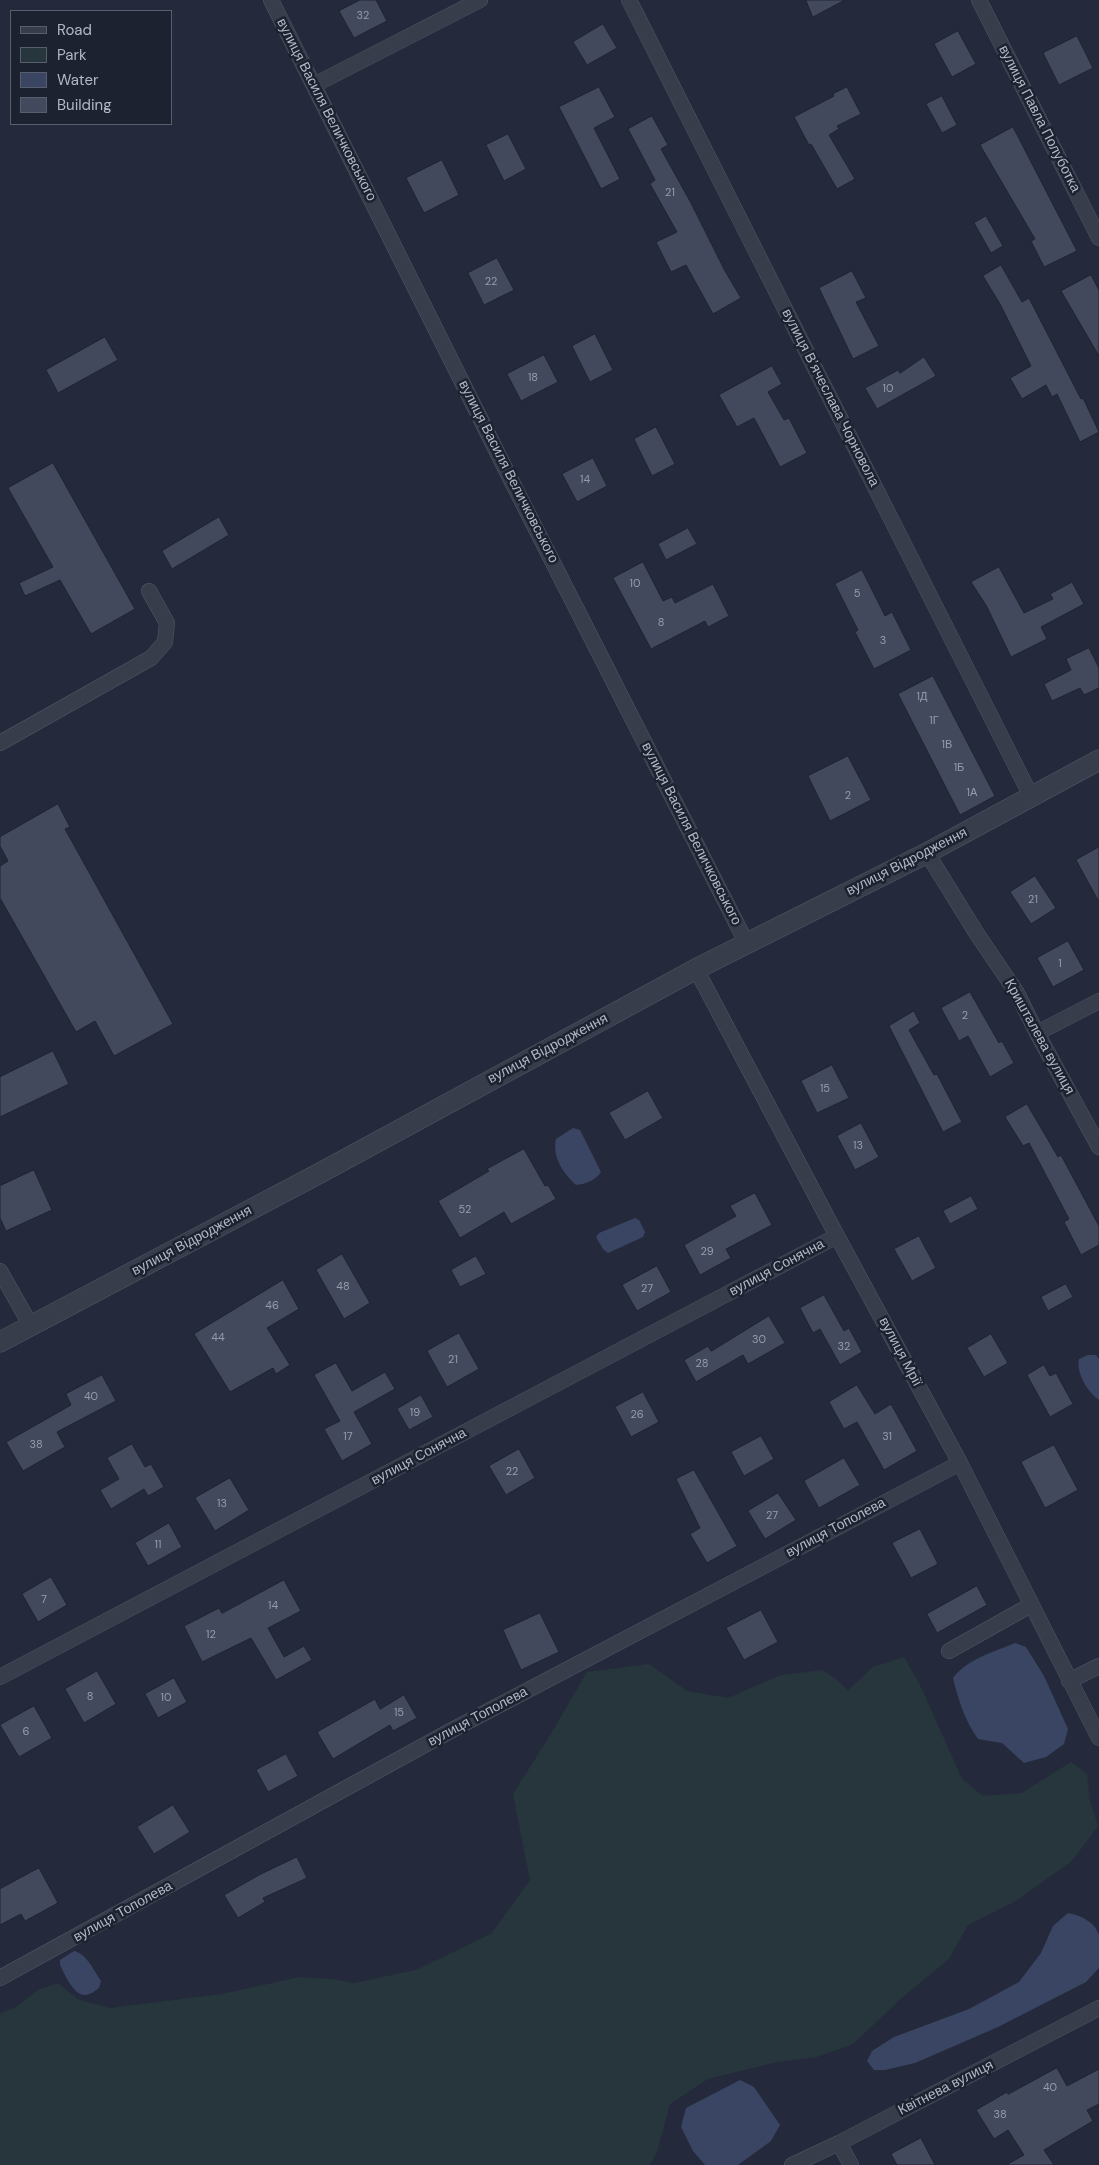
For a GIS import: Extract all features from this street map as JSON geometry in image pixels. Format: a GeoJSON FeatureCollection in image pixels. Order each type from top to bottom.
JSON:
{"type":"FeatureCollection","features":[{"type":"Feature","properties":{"kind":"street","name":"вулиця Василя Величковського"},"geometry":{"type":"LineString","coordinates":[[271,0],[747,944]]}},
{"type":"Feature","properties":{"kind":"street"},"geometry":{"type":"LineString","coordinates":[[314,85],[480,0]]}},
{"type":"Feature","properties":{"kind":"street","name":"вулиця Вʼячеслава Чорновола"},"geometry":{"type":"LineString","coordinates":[[629,0],[1031,796]]}},
{"type":"Feature","properties":{"kind":"street","name":"вулиця Павла Полуботка"},"geometry":{"type":"LineString","coordinates":[[979,0],[1099,238]]}},
{"type":"Feature","properties":{"kind":"street"},"geometry":{"type":"LineString","coordinates":[[0,743],[150,658],[165,642],[168,623],[149,591]]}},
{"type":"Feature","properties":{"kind":"street","name":"вулиця Відродження"},"geometry":{"type":"LineString","coordinates":[[0,1342],[320,1173],[696,968],[927,853],[1099,760]]}},
{"type":"Feature","properties":{"kind":"street","name":"Кришталева вулиця"},"geometry":{"type":"LineString","coordinates":[[927,853],[977,934],[1017,992],[1099,1148]]}},
{"type":"Feature","properties":{"kind":"street","name":"вулиця Мрії"},"geometry":{"type":"LineString","coordinates":[[696,968],[837,1236],[960,1463],[1099,1738]]}},
{"type":"Feature","properties":{"kind":"street"},"geometry":{"type":"LineString","coordinates":[[1037,1033],[1099,1001]]}},
{"type":"Feature","properties":{"kind":"street","name":"вулиця Сонячна"},"geometry":{"type":"LineString","coordinates":[[0,1677],[837,1236]]}},
{"type":"Feature","properties":{"kind":"street"},"geometry":{"type":"LineString","coordinates":[[0,1270],[31,1326]]}},
{"type":"Feature","properties":{"kind":"street","name":"вулиця Тополева"},"geometry":{"type":"LineString","coordinates":[[0,1978],[452,1730],[960,1463]]}},
{"type":"Feature","properties":{"kind":"street"},"geometry":{"type":"LineString","coordinates":[[949,1651],[1031,1605]]}},
{"type":"Feature","properties":{"kind":"street"},"geometry":{"type":"LineString","coordinates":[[1069,1681],[1099,1666]]}},
{"type":"Feature","properties":{"kind":"street","name":"Квітнева вулиця"},"geometry":{"type":"LineString","coordinates":[[792,2165],[839,2143],[1099,2008]]}},
{"type":"Feature","properties":{"kind":"street"},"geometry":{"type":"LineString","coordinates":[[839,2143],[851,2165]]}},
{"type":"Feature","properties":{"kind":"green space"},"geometry":{"type":"Polygon","coordinates":[[[904,1657],[922,1689],[962,1779],[983,1796],[1022,1793],[1071,1762],[1087,1774],[1090,1800],[1098,1826],[1072,1861],[1017,1900],[968,1925],[948,1960],[906,1994],[853,2044],[817,2057],[777,2062],[708,2079],[670,2104],[657,2152],[650,2165],[0,2165],[0,2014],[18,2006],[38,1990],[58,1983],[79,2000],[110,2008],[222,1994],[300,1977],[332,1979],[354,1983],[416,1970],[491,1934],[530,1880],[513,1794],[587,1672],[649,1664],[687,1691],[728,1698],[781,1675],[822,1670],[848,1690],[873,1667],[904,1657]]]}},
{"type":"Feature","properties":{"kind":"water"},"geometry":{"type":"Polygon","coordinates":[[[573,1128],[580,1130],[601,1172],[590,1181],[576,1185],[560,1164],[555,1146],[556,1139],[573,1128]]]}},
{"type":"Feature","properties":{"kind":"water"},"geometry":{"type":"Polygon","coordinates":[[[635,1218],[639,1220],[645,1232],[643,1237],[608,1253],[603,1249],[596,1237],[599,1233],[635,1218]]]}},
{"type":"Feature","properties":{"kind":"water"},"geometry":{"type":"Polygon","coordinates":[[[1088,1355],[1096,1355],[1099,1359],[1099,1400],[1087,1387],[1079,1370],[1079,1359],[1088,1355]]]}},
{"type":"Feature","properties":{"kind":"water"},"geometry":{"type":"Polygon","coordinates":[[[1015,1643],[1026,1647],[1044,1676],[1068,1729],[1064,1744],[1046,1757],[1024,1763],[1002,1743],[978,1739],[962,1710],[953,1678],[973,1661],[1015,1643]]]}},
{"type":"Feature","properties":{"kind":"water"},"geometry":{"type":"Polygon","coordinates":[[[1068,1913],[1077,1915],[1091,1923],[1099,1935],[1099,1968],[1086,1982],[998,2027],[915,2063],[885,2070],[874,2070],[867,2061],[872,2051],[894,2037],[969,2009],[1019,1982],[1041,1953],[1053,1926],[1068,1913]]]}},
{"type":"Feature","properties":{"kind":"water"},"geometry":{"type":"Polygon","coordinates":[[[74,1951],[86,1959],[101,1981],[99,1988],[92,1993],[85,1995],[77,1992],[60,1965],[60,1960],[74,1951]]]}},
{"type":"Feature","properties":{"kind":"water"},"geometry":{"type":"Polygon","coordinates":[[[740,2080],[754,2087],[780,2125],[771,2141],[738,2165],[705,2165],[693,2151],[681,2127],[686,2108],[740,2080]]]}},
{"type":"Feature","properties":{"kind":"building"},"geometry":{"type":"Polygon","coordinates":[[[360,0],[376,0],[387,21],[354,38],[339,11],[360,0]]]}},
{"type":"Feature","properties":{"kind":"building"},"geometry":{"type":"Polygon","coordinates":[[[806,0],[845,0],[813,17],[806,0]]]}},
{"type":"Feature","properties":{"kind":"building"},"geometry":{"type":"Polygon","coordinates":[[[603,24],[617,48],[587,65],[573,42],[603,24]]]}},
{"type":"Feature","properties":{"kind":"building"},"geometry":{"type":"Polygon","coordinates":[[[958,31],[976,64],[952,77],[934,44],[958,31]]]}},
{"type":"Feature","properties":{"kind":"building"},"geometry":{"type":"Polygon","coordinates":[[[1077,36],[1093,68],[1059,85],[1043,53],[1077,36]]]}},
{"type":"Feature","properties":{"kind":"building"},"geometry":{"type":"Polygon","coordinates":[[[599,87],[615,117],[594,128],[620,179],[601,189],[559,107],[599,87]]]}},
{"type":"Feature","properties":{"kind":"building"},"geometry":{"type":"Polygon","coordinates":[[[847,87],[861,114],[837,126],[839,129],[829,135],[855,179],[837,189],[794,117],[847,87]]]}},
{"type":"Feature","properties":{"kind":"building"},"geometry":{"type":"Polygon","coordinates":[[[942,96],[957,125],[942,133],[926,104],[942,96]]]}},
{"type":"Feature","properties":{"kind":"building"},"geometry":{"type":"Polygon","coordinates":[[[652,116],[668,145],[661,149],[741,298],[713,314],[686,265],[671,272],[656,242],[677,232],[650,184],[655,180],[628,129],[652,116]]]}},
{"type":"Feature","properties":{"kind":"building"},"geometry":{"type":"Polygon","coordinates":[[[1013,127],[1077,251],[1044,267],[1031,241],[1035,239],[980,145],[1013,127]]]}},
{"type":"Feature","properties":{"kind":"building"},"geometry":{"type":"Polygon","coordinates":[[[508,134],[526,169],[504,181],[486,145],[508,134]]]}},
{"type":"Feature","properties":{"kind":"building"},"geometry":{"type":"Polygon","coordinates":[[[442,160],[459,195],[424,213],[406,178],[442,160]]]}},
{"type":"Feature","properties":{"kind":"building"},"geometry":{"type":"Polygon","coordinates":[[[986,216],[1003,246],[991,253],[974,223],[986,216]]]}},
{"type":"Feature","properties":{"kind":"building"},"geometry":{"type":"Polygon","coordinates":[[[497,258],[514,290],[484,305],[468,273],[497,258]]]}},
{"type":"Feature","properties":{"kind":"building"},"geometry":{"type":"Polygon","coordinates":[[[1001,265],[1022,302],[1029,298],[1081,399],[1083,398],[1099,432],[1080,442],[1057,394],[1052,397],[1046,385],[1022,399],[1010,378],[1031,366],[1000,304],[983,276],[1001,265]]]}},
{"type":"Feature","properties":{"kind":"building"},"geometry":{"type":"Polygon","coordinates":[[[852,271],[866,298],[856,302],[879,346],[853,359],[819,288],[852,271]]]}},
{"type":"Feature","properties":{"kind":"building"},"geometry":{"type":"Polygon","coordinates":[[[1091,275],[1099,290],[1099,356],[1061,291],[1091,275]]]}},
{"type":"Feature","properties":{"kind":"building"},"geometry":{"type":"Polygon","coordinates":[[[595,334],[613,370],[590,382],[572,346],[595,334]]]}},
{"type":"Feature","properties":{"kind":"building"},"geometry":{"type":"Polygon","coordinates":[[[105,337],[118,360],[58,393],[46,370],[105,337]]]}},
{"type":"Feature","properties":{"kind":"building"},"geometry":{"type":"Polygon","coordinates":[[[544,355],[558,382],[521,401],[507,374],[544,355]]]}},
{"type":"Feature","properties":{"kind":"building"},"geometry":{"type":"Polygon","coordinates":[[[924,357],[936,376],[877,409],[865,388],[898,370],[900,373],[924,357]]]}},
{"type":"Feature","properties":{"kind":"building"},"geometry":{"type":"Polygon","coordinates":[[[772,366],[782,384],[768,392],[784,420],[789,418],[807,453],[780,467],[754,418],[737,427],[719,395],[772,366]]]}},
{"type":"Feature","properties":{"kind":"building"},"geometry":{"type":"Polygon","coordinates":[[[656,427],[675,464],[652,476],[634,439],[656,427]]]}},
{"type":"Feature","properties":{"kind":"building"},"geometry":{"type":"Polygon","coordinates":[[[593,458],[607,486],[577,502],[562,474],[593,458]]]}},
{"type":"Feature","properties":{"kind":"building"},"geometry":{"type":"Polygon","coordinates":[[[53,463],[135,609],[91,634],[60,580],[25,596],[19,583],[53,567],[8,488],[53,463]]]}},
{"type":"Feature","properties":{"kind":"building"},"geometry":{"type":"Polygon","coordinates":[[[219,517],[229,535],[172,569],[162,551],[219,517]]]}},
{"type":"Feature","properties":{"kind":"building"},"geometry":{"type":"Polygon","coordinates":[[[688,528],[697,544],[666,560],[658,544],[688,528]]]}},
{"type":"Feature","properties":{"kind":"building"},"geometry":{"type":"Polygon","coordinates":[[[643,562],[663,601],[672,597],[675,603],[713,584],[729,616],[708,627],[705,621],[651,649],[613,578],[643,562]]]}},
{"type":"Feature","properties":{"kind":"building"},"geometry":{"type":"Polygon","coordinates":[[[999,567],[1024,613],[1053,599],[1050,594],[1072,582],[1084,604],[1041,627],[1047,639],[1011,657],[987,607],[971,582],[999,567]]]}},
{"type":"Feature","properties":{"kind":"building"},"geometry":{"type":"Polygon","coordinates":[[[862,570],[885,616],[892,612],[911,650],[874,669],[855,632],[858,630],[835,584],[862,570]]]}},
{"type":"Feature","properties":{"kind":"building"},"geometry":{"type":"Polygon","coordinates":[[[1089,648],[1099,668],[1099,688],[1084,695],[1080,688],[1052,701],[1044,684],[1071,670],[1066,659],[1089,648]]]}},
{"type":"Feature","properties":{"kind":"building"},"geometry":{"type":"Polygon","coordinates":[[[933,676],[995,796],[960,815],[898,694],[933,676]]]}},
{"type":"Feature","properties":{"kind":"building"},"geometry":{"type":"Polygon","coordinates":[[[848,756],[871,800],[830,821],[808,776],[848,756]]]}},
{"type":"Feature","properties":{"kind":"building"},"geometry":{"type":"Polygon","coordinates":[[[58,804],[70,827],[65,829],[173,1024],[114,1056],[95,1021],[76,1032],[0,898],[0,866],[8,861],[0,846],[0,837],[58,804]]]}},
{"type":"Feature","properties":{"kind":"building"},"geometry":{"type":"Polygon","coordinates":[[[1099,847],[1099,902],[1076,860],[1099,847]]]}},
{"type":"Feature","properties":{"kind":"building"},"geometry":{"type":"Polygon","coordinates":[[[1035,876],[1056,908],[1031,924],[1010,892],[1035,876]]]}},
{"type":"Feature","properties":{"kind":"building"},"geometry":{"type":"Polygon","coordinates":[[[1068,941],[1084,970],[1053,987],[1037,958],[1068,941]]]}},
{"type":"Feature","properties":{"kind":"building"},"geometry":{"type":"Polygon","coordinates":[[[970,992],[999,1043],[1002,1041],[1014,1063],[990,1077],[968,1036],[959,1041],[941,1008],[970,992]]]}},
{"type":"Feature","properties":{"kind":"building"},"geometry":{"type":"Polygon","coordinates":[[[914,1011],[920,1023],[909,1030],[934,1075],[937,1074],[962,1122],[943,1132],[889,1026],[914,1011]]]}},
{"type":"Feature","properties":{"kind":"building"},"geometry":{"type":"Polygon","coordinates":[[[53,1051],[69,1084],[0,1117],[0,1077],[53,1051]]]}},
{"type":"Feature","properties":{"kind":"building"},"geometry":{"type":"Polygon","coordinates":[[[832,1065],[849,1098],[817,1113],[801,1081],[832,1065]]]}},
{"type":"Feature","properties":{"kind":"building"},"geometry":{"type":"Polygon","coordinates":[[[648,1091],[663,1118],[625,1140],[609,1113],[648,1091]]]}},
{"type":"Feature","properties":{"kind":"building"},"geometry":{"type":"Polygon","coordinates":[[[1027,1104],[1058,1157],[1061,1155],[1099,1226],[1099,1245],[1081,1255],[1064,1222],[1069,1219],[1029,1143],[1023,1146],[1005,1117],[1027,1104]]]}},
{"type":"Feature","properties":{"kind":"building"},"geometry":{"type":"Polygon","coordinates":[[[861,1123],[879,1157],[855,1170],[837,1136],[861,1123]]]}},
{"type":"Feature","properties":{"kind":"building"},"geometry":{"type":"Polygon","coordinates":[[[524,1149],[545,1186],[548,1185],[556,1199],[511,1224],[504,1212],[460,1238],[438,1201],[489,1171],[487,1169],[524,1149]]]}},
{"type":"Feature","properties":{"kind":"building"},"geometry":{"type":"Polygon","coordinates":[[[34,1170],[52,1210],[6,1231],[0,1218],[0,1186],[34,1170]]]}},
{"type":"Feature","properties":{"kind":"building"},"geometry":{"type":"Polygon","coordinates":[[[755,1193],[772,1225],[726,1249],[731,1258],[700,1275],[684,1245],[736,1216],[730,1206],[755,1193]]]}},
{"type":"Feature","properties":{"kind":"building"},"geometry":{"type":"Polygon","coordinates":[[[971,1196],[978,1209],[950,1224],[943,1211],[971,1196]]]}},
{"type":"Feature","properties":{"kind":"building"},"geometry":{"type":"Polygon","coordinates":[[[919,1236],[936,1268],[912,1281],[894,1249],[919,1236]]]}},
{"type":"Feature","properties":{"kind":"building"},"geometry":{"type":"Polygon","coordinates":[[[342,1254],[370,1303],[344,1319],[316,1270],[342,1254]]]}},
{"type":"Feature","properties":{"kind":"building"},"geometry":{"type":"Polygon","coordinates":[[[476,1256],[486,1274],[460,1287],[451,1270],[476,1256]]]}},
{"type":"Feature","properties":{"kind":"building"},"geometry":{"type":"Polygon","coordinates":[[[657,1266],[671,1292],[637,1311],[622,1285],[657,1266]]]}},
{"type":"Feature","properties":{"kind":"building"},"geometry":{"type":"Polygon","coordinates":[[[283,1280],[299,1309],[267,1328],[290,1365],[276,1374],[273,1368],[230,1392],[194,1334],[283,1280]]]}},
{"type":"Feature","properties":{"kind":"building"},"geometry":{"type":"Polygon","coordinates":[[[1066,1284],[1073,1297],[1048,1311],[1041,1297],[1066,1284]]]}},
{"type":"Feature","properties":{"kind":"building"},"geometry":{"type":"Polygon","coordinates":[[[824,1295],[844,1331],[849,1328],[862,1352],[840,1365],[820,1329],[813,1333],[800,1308],[824,1295]]]}},
{"type":"Feature","properties":{"kind":"building"},"geometry":{"type":"Polygon","coordinates":[[[769,1316],[785,1343],[748,1364],[743,1355],[696,1382],[684,1360],[708,1346],[711,1351],[769,1316]]]}},
{"type":"Feature","properties":{"kind":"building"},"geometry":{"type":"Polygon","coordinates":[[[459,1333],[479,1369],[447,1387],[427,1351],[459,1333]]]}},
{"type":"Feature","properties":{"kind":"building"},"geometry":{"type":"Polygon","coordinates":[[[991,1334],[1008,1363],[984,1377],[967,1348],[991,1334]]]}},
{"type":"Feature","properties":{"kind":"building"},"geometry":{"type":"Polygon","coordinates":[[[336,1363],[352,1391],[385,1372],[395,1389],[354,1412],[372,1444],[342,1461],[324,1429],[340,1421],[314,1375],[336,1363]]]}},
{"type":"Feature","properties":{"kind":"building"},"geometry":{"type":"Polygon","coordinates":[[[1044,1365],[1050,1376],[1056,1373],[1073,1404],[1050,1417],[1027,1375],[1044,1365]]]}},
{"type":"Feature","properties":{"kind":"building"},"geometry":{"type":"Polygon","coordinates":[[[102,1375],[116,1401],[57,1432],[65,1447],[23,1471],[6,1442],[71,1405],[66,1394],[102,1375]]]}},
{"type":"Feature","properties":{"kind":"building"},"geometry":{"type":"Polygon","coordinates":[[[857,1385],[875,1414],[891,1404],[917,1451],[884,1470],[857,1422],[844,1429],[829,1402],[857,1385]]]}},
{"type":"Feature","properties":{"kind":"building"},"geometry":{"type":"Polygon","coordinates":[[[643,1392],[659,1422],[631,1437],[615,1407],[643,1392]]]}},
{"type":"Feature","properties":{"kind":"building"},"geometry":{"type":"Polygon","coordinates":[[[421,1395],[433,1417],[409,1430],[397,1409],[421,1395]]]}},
{"type":"Feature","properties":{"kind":"building"},"geometry":{"type":"Polygon","coordinates":[[[761,1436],[774,1459],[744,1476],[731,1452],[761,1436]]]}},
{"type":"Feature","properties":{"kind":"building"},"geometry":{"type":"Polygon","coordinates":[[[132,1444],[145,1467],[151,1464],[164,1487],[148,1496],[144,1489],[111,1509],[100,1490],[119,1479],[107,1458],[132,1444]]]}},
{"type":"Feature","properties":{"kind":"building"},"geometry":{"type":"Polygon","coordinates":[[[1054,1445],[1078,1490],[1045,1508],[1021,1462],[1054,1445]]]}},
{"type":"Feature","properties":{"kind":"building"},"geometry":{"type":"Polygon","coordinates":[[[519,1449],[535,1478],[506,1495],[489,1466],[519,1449]]]}},
{"type":"Feature","properties":{"kind":"building"},"geometry":{"type":"Polygon","coordinates":[[[844,1458],[860,1485],[819,1508],[804,1481],[844,1458]]]}},
{"type":"Feature","properties":{"kind":"building"},"geometry":{"type":"Polygon","coordinates":[[[694,1470],[737,1546],[707,1563],[690,1534],[700,1528],[676,1479],[694,1470]]]}},
{"type":"Feature","properties":{"kind":"building"},"geometry":{"type":"Polygon","coordinates":[[[230,1478],[249,1510],[215,1531],[195,1498],[230,1478]]]}},
{"type":"Feature","properties":{"kind":"building"},"geometry":{"type":"Polygon","coordinates":[[[778,1493],[796,1520],[765,1539],[748,1511],[778,1493]]]}},
{"type":"Feature","properties":{"kind":"building"},"geometry":{"type":"Polygon","coordinates":[[[169,1523],[182,1547],[148,1566],[135,1543],[169,1523]]]}},
{"type":"Feature","properties":{"kind":"building"},"geometry":{"type":"Polygon","coordinates":[[[920,1529],[938,1564],[911,1578],[892,1543],[920,1529]]]}},
{"type":"Feature","properties":{"kind":"building"},"geometry":{"type":"Polygon","coordinates":[[[51,1577],[67,1605],[38,1622],[22,1594],[51,1577]]]}},
{"type":"Feature","properties":{"kind":"building"},"geometry":{"type":"Polygon","coordinates":[[[284,1580],[301,1611],[268,1628],[284,1657],[304,1646],[312,1660],[276,1680],[251,1638],[202,1662],[184,1626],[219,1608],[222,1613],[284,1580]]]}},
{"type":"Feature","properties":{"kind":"building"},"geometry":{"type":"Polygon","coordinates":[[[977,1586],[987,1605],[937,1633],[927,1614],[977,1586]]]}},
{"type":"Feature","properties":{"kind":"building"},"geometry":{"type":"Polygon","coordinates":[[[761,1610],[778,1642],[744,1660],[726,1628],[761,1610]]]}},
{"type":"Feature","properties":{"kind":"building"},"geometry":{"type":"Polygon","coordinates":[[[540,1613],[559,1652],[521,1670],[503,1630],[540,1613]]]}},
{"type":"Feature","properties":{"kind":"building"},"geometry":{"type":"Polygon","coordinates":[[[97,1671],[116,1704],[84,1723],[65,1689],[97,1671]]]}},
{"type":"Feature","properties":{"kind":"building"},"geometry":{"type":"Polygon","coordinates":[[[174,1678],[187,1702],[158,1718],[145,1694],[174,1678]]]}},
{"type":"Feature","properties":{"kind":"building"},"geometry":{"type":"Polygon","coordinates":[[[404,1695],[417,1718],[393,1731],[390,1725],[333,1759],[317,1732],[375,1699],[380,1709],[404,1695]]]}},
{"type":"Feature","properties":{"kind":"building"},"geometry":{"type":"Polygon","coordinates":[[[34,1706],[52,1738],[19,1757],[0,1725],[34,1706]]]}},
{"type":"Feature","properties":{"kind":"building"},"geometry":{"type":"Polygon","coordinates":[[[286,1754],[298,1776],[268,1792],[256,1770],[286,1754]]]}},
{"type":"Feature","properties":{"kind":"building"},"geometry":{"type":"Polygon","coordinates":[[[173,1805],[190,1832],[154,1854],[137,1827],[173,1805]]]}},
{"type":"Feature","properties":{"kind":"building"},"geometry":{"type":"Polygon","coordinates":[[[297,1857],[307,1878],[263,1898],[265,1902],[238,1918],[224,1895],[259,1875],[297,1857]]]}},
{"type":"Feature","properties":{"kind":"building"},"geometry":{"type":"Polygon","coordinates":[[[39,1868],[58,1903],[25,1921],[21,1914],[0,1925],[0,1889],[39,1868]]]}},
{"type":"Feature","properties":{"kind":"building"},"geometry":{"type":"Polygon","coordinates":[[[1057,2068],[1067,2086],[1099,2069],[1099,2104],[1087,2110],[1093,2121],[1044,2150],[1054,2165],[1006,2165],[1024,2155],[1008,2130],[994,2139],[976,2110],[1007,2092],[1008,2094],[1057,2068]]]}},
{"type":"Feature","properties":{"kind":"building"},"geometry":{"type":"Polygon","coordinates":[[[921,2138],[935,2165],[897,2165],[891,2154],[921,2138]]]}}]}
